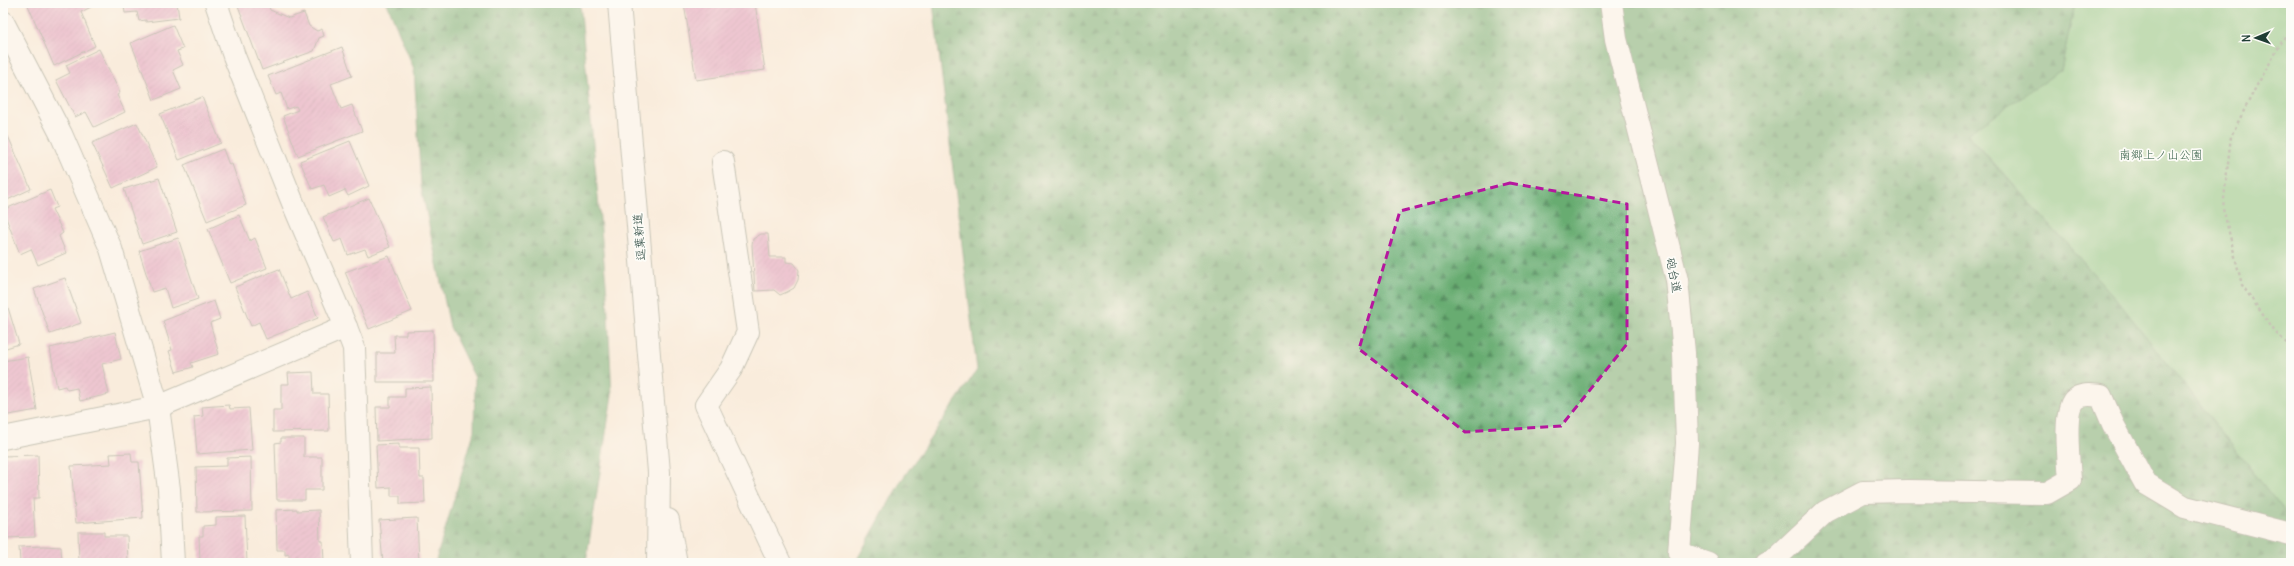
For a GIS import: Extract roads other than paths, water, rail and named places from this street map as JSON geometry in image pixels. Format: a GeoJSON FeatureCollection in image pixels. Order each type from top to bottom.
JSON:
{"type":"FeatureCollection","features":[{"type":"Feature","properties":{"kind":"street"},"geometry":{"type":"LineString","coordinates":[[216,3],[234,56],[295,208],[354,348],[362,563]]}},
{"type":"Feature","properties":{"kind":"street","name":"逗葉新道"},"geometry":{"type":"LineString","coordinates":[[619,3],[659,472],[658,563]]}},
{"type":"Feature","properties":{"kind":"street","name":"砲台道"},"geometry":{"type":"LineString","coordinates":[[1611,3],[1616,39],[1677,280],[1684,354],[1687,443],[1679,553],[1708,563]]}},
{"type":"Feature","properties":{"kind":"street"},"geometry":{"type":"LineString","coordinates":[[3,22],[61,134],[111,249],[158,407],[169,489],[173,563]]}},
{"type":"Feature","properties":{"kind":"street"},"geometry":{"type":"LineString","coordinates":[[723,162],[748,332],[731,369],[706,405],[780,563]]}},
{"type":"Feature","properties":{"kind":"street"},"geometry":{"type":"LineString","coordinates":[[3,438],[158,407],[346,327]]}},
{"type":"Feature","properties":{"kind":"street"},"geometry":{"type":"LineString","coordinates":[[1766,563],[1775,559],[1824,512],[1864,492],[1916,491],[2046,493],[2070,480],[2069,411],[2074,400],[2084,395],[2101,396],[2113,424],[2145,484],[2185,507],[2291,534]]}},
{"type":"Feature","properties":{"kind":"street","name":"逗葉新道"},"geometry":{"type":"LineString","coordinates":[[659,472],[676,563]]}},
{"type":"Feature","properties":{"kind":"park label","name":"南郷上ノ山公園"},"geometry":{"type":"Point","coordinates":[2161,154]}}]}
